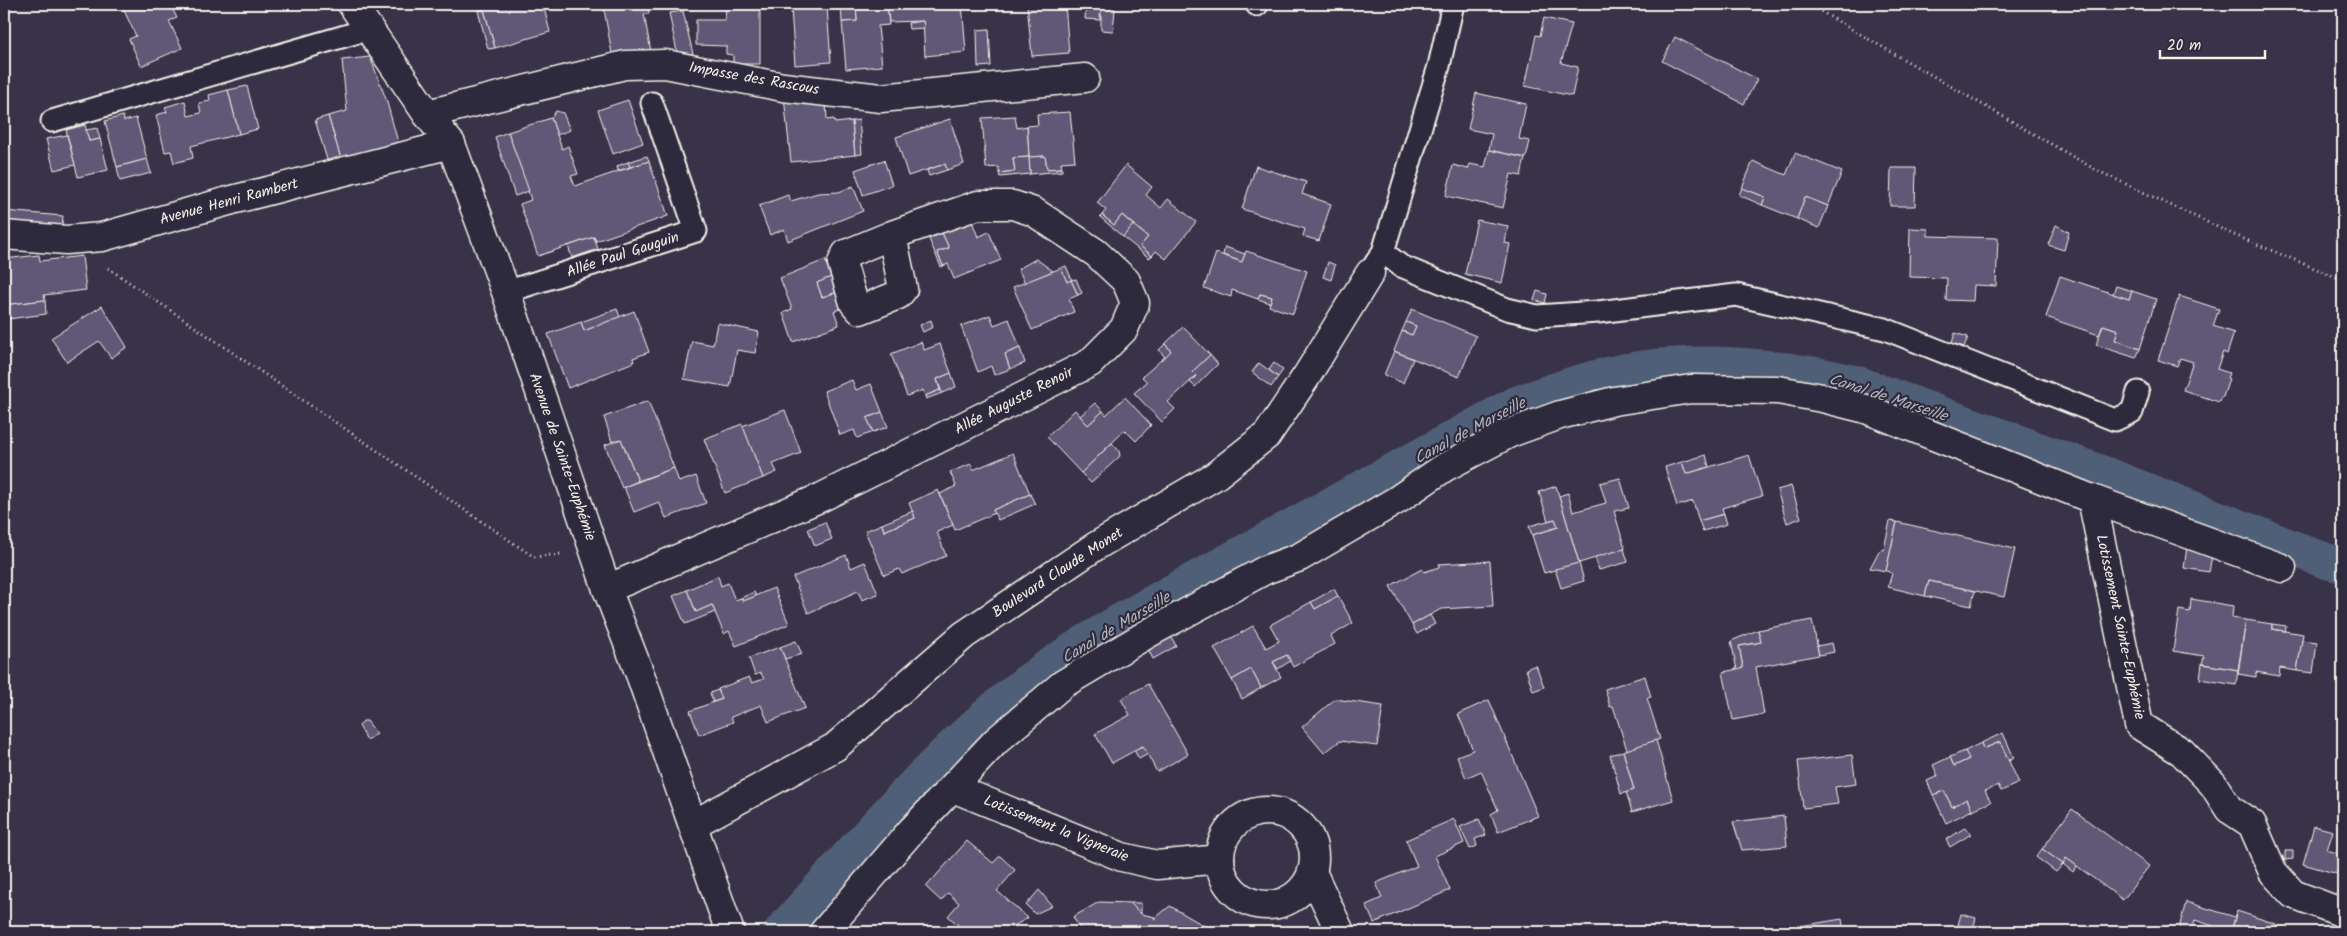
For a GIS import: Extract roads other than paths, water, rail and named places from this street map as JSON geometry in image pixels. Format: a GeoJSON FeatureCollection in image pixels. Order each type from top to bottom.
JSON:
{"type":"FeatureCollection","features":[{"type":"Feature","properties":{"kind":"street","name":"Avenue de Sainte-Euphémie"},"geometry":{"type":"LineString","coordinates":[[352,4],[427,114],[451,144],[506,292],[607,589],[642,677],[730,932]]}},
{"type":"Feature","properties":{"kind":"street","name":"Impasse des Rascous"},"geometry":{"type":"LineString","coordinates":[[427,114],[625,65],[666,64],[783,87],[881,98],[1085,78]]}},
{"type":"Feature","properties":{"kind":"street","name":"Avenue Henri Rambert"},"geometry":{"type":"LineString","coordinates":[[4,235],[66,240],[102,237],[232,200],[451,144]]}},
{"type":"Feature","properties":{"kind":"street","name":"Allée Auguste Renoir"},"geometry":{"type":"LineString","coordinates":[[607,589],[822,497],[1090,363],[1124,329],[1135,303],[1126,282],[1096,253],[1034,212],[1013,205],[978,205],[892,235]]}},
{"type":"Feature","properties":{"kind":"street","name":"Boulevard Claude Monet"},"geometry":{"type":"LineString","coordinates":[[694,824],[835,747],[964,635],[1096,546],[1215,476],[1267,435],[1306,377],[1376,262]]}},
{"type":"Feature","properties":{"kind":"street"},"geometry":{"type":"LineString","coordinates":[[824,932],[912,830],[996,741],[1063,684],[1265,570],[1300,556],[1398,500],[1445,467],[1510,433],[1560,415],[1614,401],[1691,389],[1778,390],[1866,410],[2092,499],[2282,568]]}},
{"type":"Feature","properties":{"kind":"street","name":"Lotissement Sainte-Euphémie"},"geometry":{"type":"LineString","coordinates":[[2092,499],[2139,725],[2182,752],[2213,784],[2229,809],[2252,824],[2273,872],[2293,894],[2343,913]]}},
{"type":"Feature","properties":{"kind":"street","name":"Lotissement la Vigneraie"},"geometry":{"type":"LineString","coordinates":[[953,788],[1122,857],[1157,865],[1220,859]]}},
{"type":"Feature","properties":{"kind":"street"},"geometry":{"type":"LineString","coordinates":[[1274,811],[1289,816],[1302,826],[1313,848],[1312,872],[1306,886],[1295,896],[1282,903],[1260,905],[1239,898],[1229,887],[1222,874],[1220,859],[1222,843],[1230,829],[1242,818],[1257,812],[1274,811]]}},
{"type":"Feature","properties":{"kind":"street"},"geometry":{"type":"LineString","coordinates":[[1312,872],[1340,932]]}},
{"type":"Feature","properties":{"kind":"lane"},"geometry":{"type":"LineString","coordinates":[[1453,4],[1439,66],[1376,262],[1401,266],[1507,309],[1537,316],[1598,312],[1736,295],[1885,329],[2115,420],[2132,412],[2138,392]]}},
{"type":"Feature","properties":{"kind":"lane"},"geometry":{"type":"LineString","coordinates":[[52,121],[369,29]]}},
{"type":"Feature","properties":{"kind":"lane","name":"Allée Paul Gauguin"},"geometry":{"type":"LineString","coordinates":[[506,292],[696,231],[652,103]]}},
{"type":"Feature","properties":{"kind":"waterway","name":"Canal de Marseille"},"geometry":{"type":"LineString","coordinates":[[781,932],[928,771],[991,712],[1049,666],[1151,604],[1514,405],[1607,375],[1666,366],[1721,365],[1775,369],[1855,383],[2109,476],[2326,561],[2343,565]]}}]}
